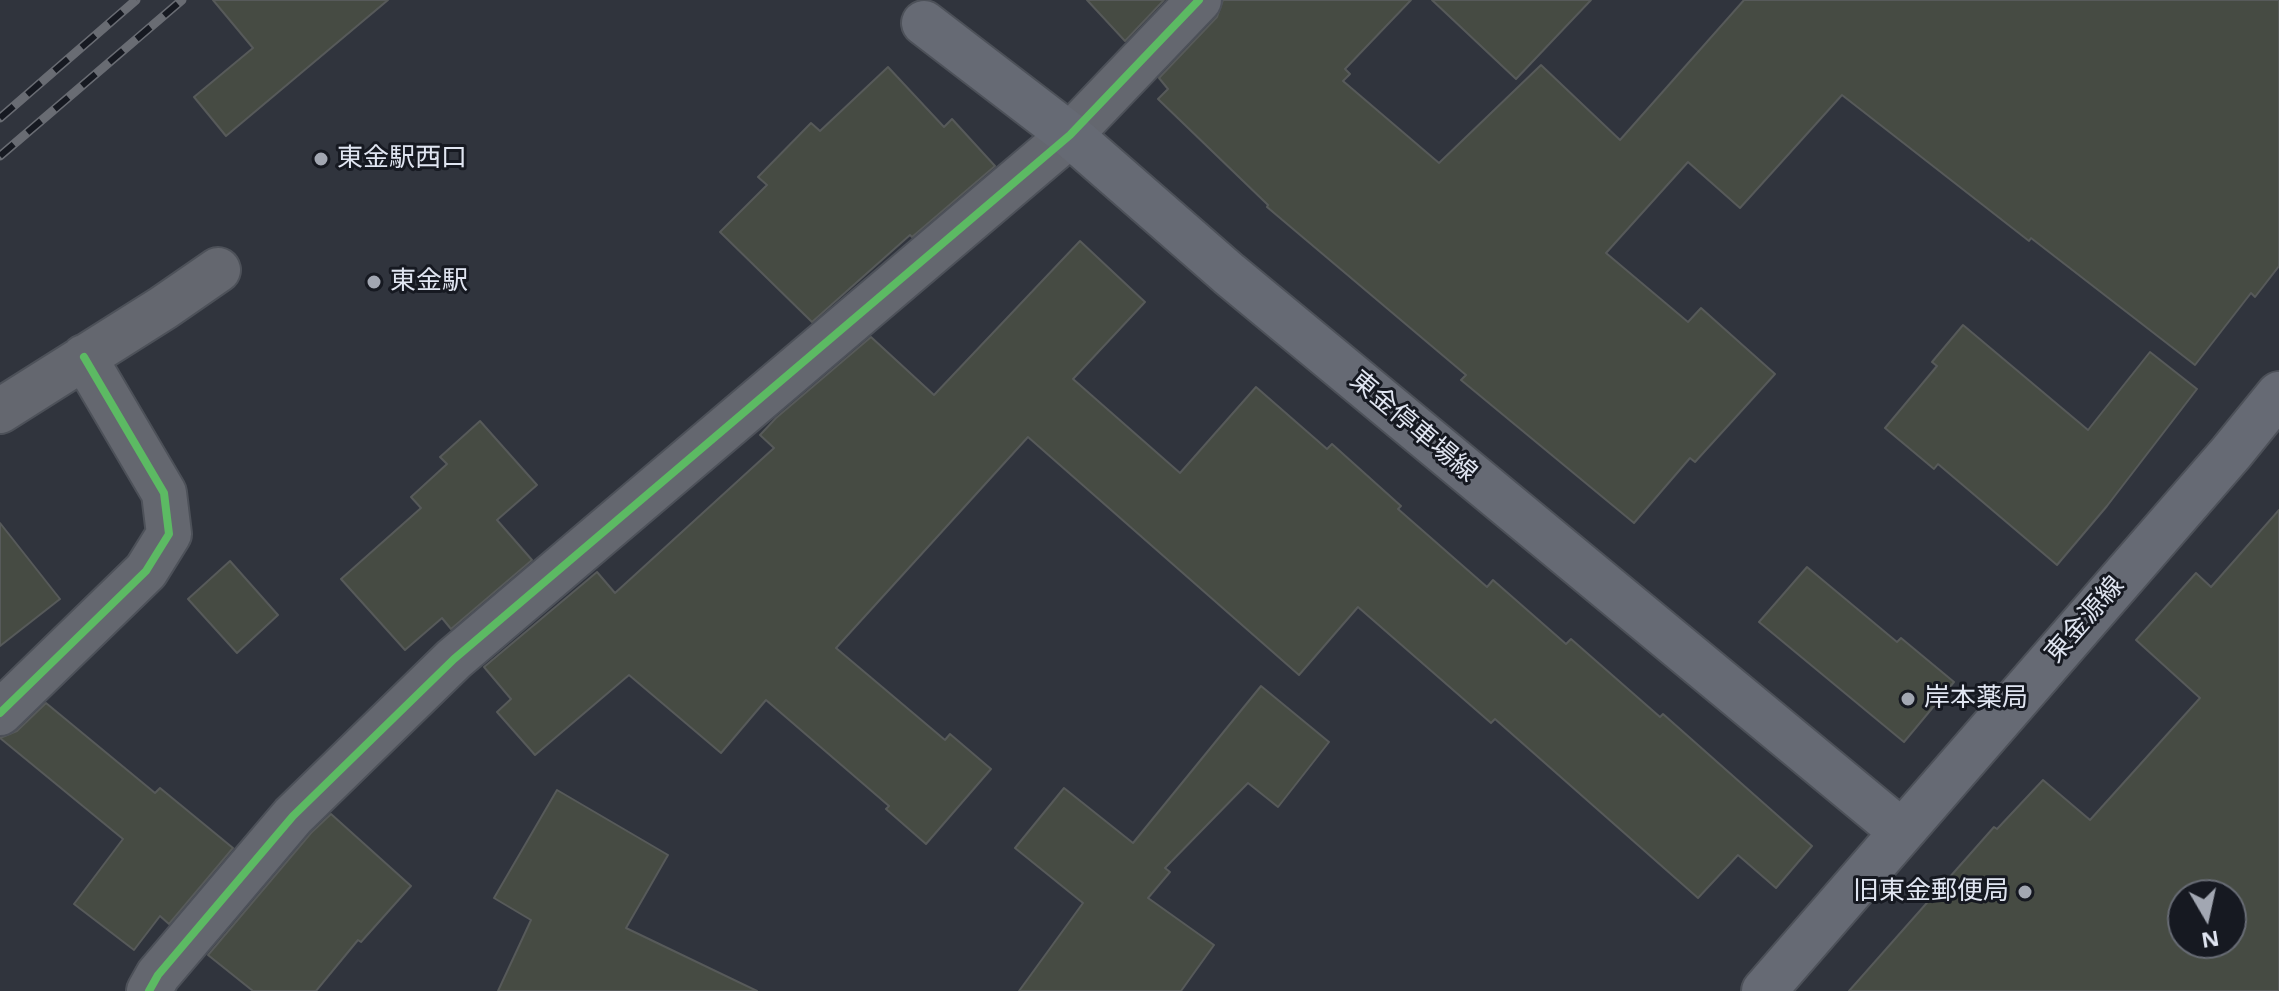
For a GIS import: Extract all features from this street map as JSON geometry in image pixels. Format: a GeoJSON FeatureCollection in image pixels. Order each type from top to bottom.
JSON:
{"type":"FeatureCollection","features":[{"type":"Feature","properties":{"kind":"main road","name":"東金停車場線"},"geometry":{"type":"LineString","coordinates":[[924,23],[1070,135],[1229,274],[1901,831]]}},
{"type":"Feature","properties":{"kind":"main road","name":"東金源線"},"geometry":{"type":"LineString","coordinates":[[1764,991],[2279,394]]}},
{"type":"Feature","properties":{"kind":"street"},"geometry":{"type":"LineString","coordinates":[[149,991],[158,975],[293,816],[454,659],[1070,135],[1199,0]]}},
{"type":"Feature","properties":{"kind":"street"},"geometry":{"type":"LineString","coordinates":[[0,411],[218,270]]}},
{"type":"Feature","properties":{"kind":"street"},"geometry":{"type":"LineString","coordinates":[[0,713],[146,571],[169,534],[164,493],[84,357]]}},
{"type":"Feature","properties":{"kind":"building"},"geometry":{"type":"Polygon","coordinates":[[[213,0],[388,0],[226,136],[194,97],[253,48],[213,0]]]}},
{"type":"Feature","properties":{"kind":"building"},"geometry":{"type":"Polygon","coordinates":[[[1087,0],[1164,0],[1125,41],[1087,0]]]}},
{"type":"Feature","properties":{"kind":"building"},"geometry":{"type":"Polygon","coordinates":[[[1223,0],[1411,0],[1345,69],[1350,74],[1343,81],[1439,163],[1541,65],[1620,140],[1744,0],[2279,0],[2279,266],[2255,297],[2251,293],[2195,365],[1842,95],[1740,208],[1688,162],[1606,253],[1688,322],[1701,308],[1775,374],[1695,462],[1690,458],[1634,523],[1461,380],[1466,375],[1267,207],[1158,99],[1168,89],[1159,78],[1217,17],[1223,0]]]}},
{"type":"Feature","properties":{"kind":"building"},"geometry":{"type":"Polygon","coordinates":[[[1432,0],[1591,0],[1516,79],[1432,0]]]}},
{"type":"Feature","properties":{"kind":"building"},"geometry":{"type":"Polygon","coordinates":[[[888,67],[944,127],[952,119],[995,166],[912,237],[910,235],[812,322],[720,232],[767,185],[758,177],[811,123],[820,131],[888,67]]]}},
{"type":"Feature","properties":{"kind":"building"},"geometry":{"type":"Polygon","coordinates":[[[1080,241],[1145,302],[1073,379],[1180,473],[1256,387],[1327,449],[1332,444],[1401,506],[1398,509],[1487,587],[1493,580],[1566,644],[1571,639],[1660,717],[1663,714],[1812,846],[1776,888],[1738,855],[1698,898],[1495,719],[1491,723],[1358,607],[1299,675],[1028,437],[836,648],[945,740],[950,734],[991,769],[926,844],[886,809],[889,806],[766,700],[721,753],[629,675],[535,755],[497,712],[511,699],[484,667],[597,572],[615,593],[774,448],[760,435],[776,418],[871,337],[934,395],[1080,241]]]}},
{"type":"Feature","properties":{"kind":"building"},"geometry":{"type":"Polygon","coordinates":[[[1963,325],[2088,430],[2150,352],[2197,389],[2107,506],[2057,565],[1938,464],[1934,469],[1885,428],[1937,366],[1932,362],[1963,325]]]}},
{"type":"Feature","properties":{"kind":"building"},"geometry":{"type":"Polygon","coordinates":[[[480,421],[537,485],[497,520],[532,560],[451,629],[442,618],[405,650],[341,579],[421,508],[411,497],[447,464],[440,457],[480,421]]]}},
{"type":"Feature","properties":{"kind":"building"},"geometry":{"type":"Polygon","coordinates":[[[2279,510],[2279,991],[1849,991],[1994,827],[1997,829],[2043,780],[2090,820],[2200,698],[2136,640],[2196,573],[2211,587],[2279,510]]]}},
{"type":"Feature","properties":{"kind":"building"},"geometry":{"type":"Polygon","coordinates":[[[0,523],[60,599],[0,646],[0,523]]]}},
{"type":"Feature","properties":{"kind":"building"},"geometry":{"type":"Polygon","coordinates":[[[230,561],[278,615],[237,653],[188,599],[230,561]]]}},
{"type":"Feature","properties":{"kind":"building"},"geometry":{"type":"Polygon","coordinates":[[[1807,567],[1897,642],[1901,638],[1954,682],[1904,742],[1759,622],[1807,567]]]}},
{"type":"Feature","properties":{"kind":"building"},"geometry":{"type":"Polygon","coordinates":[[[1261,686],[1329,742],[1278,807],[1248,783],[1165,868],[1170,872],[1148,898],[1214,945],[1181,991],[1019,991],[1083,903],[1015,848],[1064,788],[1133,843],[1261,686]]]}},
{"type":"Feature","properties":{"kind":"building"},"geometry":{"type":"Polygon","coordinates":[[[46,703],[155,793],[160,788],[233,848],[169,924],[160,916],[134,950],[74,904],[123,839],[0,738],[17,731],[46,703]]]}},
{"type":"Feature","properties":{"kind":"building"},"geometry":{"type":"Polygon","coordinates":[[[557,790],[668,855],[626,928],[757,991],[498,991],[531,920],[494,898],[557,790]]]}},
{"type":"Feature","properties":{"kind":"building"},"geometry":{"type":"Polygon","coordinates":[[[331,814],[411,886],[361,942],[358,940],[316,991],[253,991],[208,955],[311,833],[331,814]]]}},
{"type":"Feature","properties":{"kind":"railway"},"geometry":{"type":"LineString","coordinates":[[0,118],[136,0]]}},
{"type":"Feature","properties":{"kind":"railway"},"geometry":{"type":"LineString","coordinates":[[0,156],[182,0]]}},
{"type":"Feature","properties":{"kind":"cycle path"},"geometry":{"type":"LineString","coordinates":[[149,991],[158,975],[293,816],[454,659],[1070,135],[1199,0]]}},
{"type":"Feature","properties":{"kind":"cycle path"},"geometry":{"type":"LineString","coordinates":[[0,713],[146,571],[169,534],[164,493],[84,357]]}},
{"type":"Feature","properties":{"kind":"place","name":"東金駅西口"},"geometry":{"type":"Point","coordinates":[321,159]}},
{"type":"Feature","properties":{"kind":"place","name":"東金駅"},"geometry":{"type":"Point","coordinates":[374,282]}},
{"type":"Feature","properties":{"kind":"place","name":"岸本薬局"},"geometry":{"type":"Point","coordinates":[1908,699]}},
{"type":"Feature","properties":{"kind":"place","name":"旧東金郵便局"},"geometry":{"type":"Point","coordinates":[2025,892]}}]}
